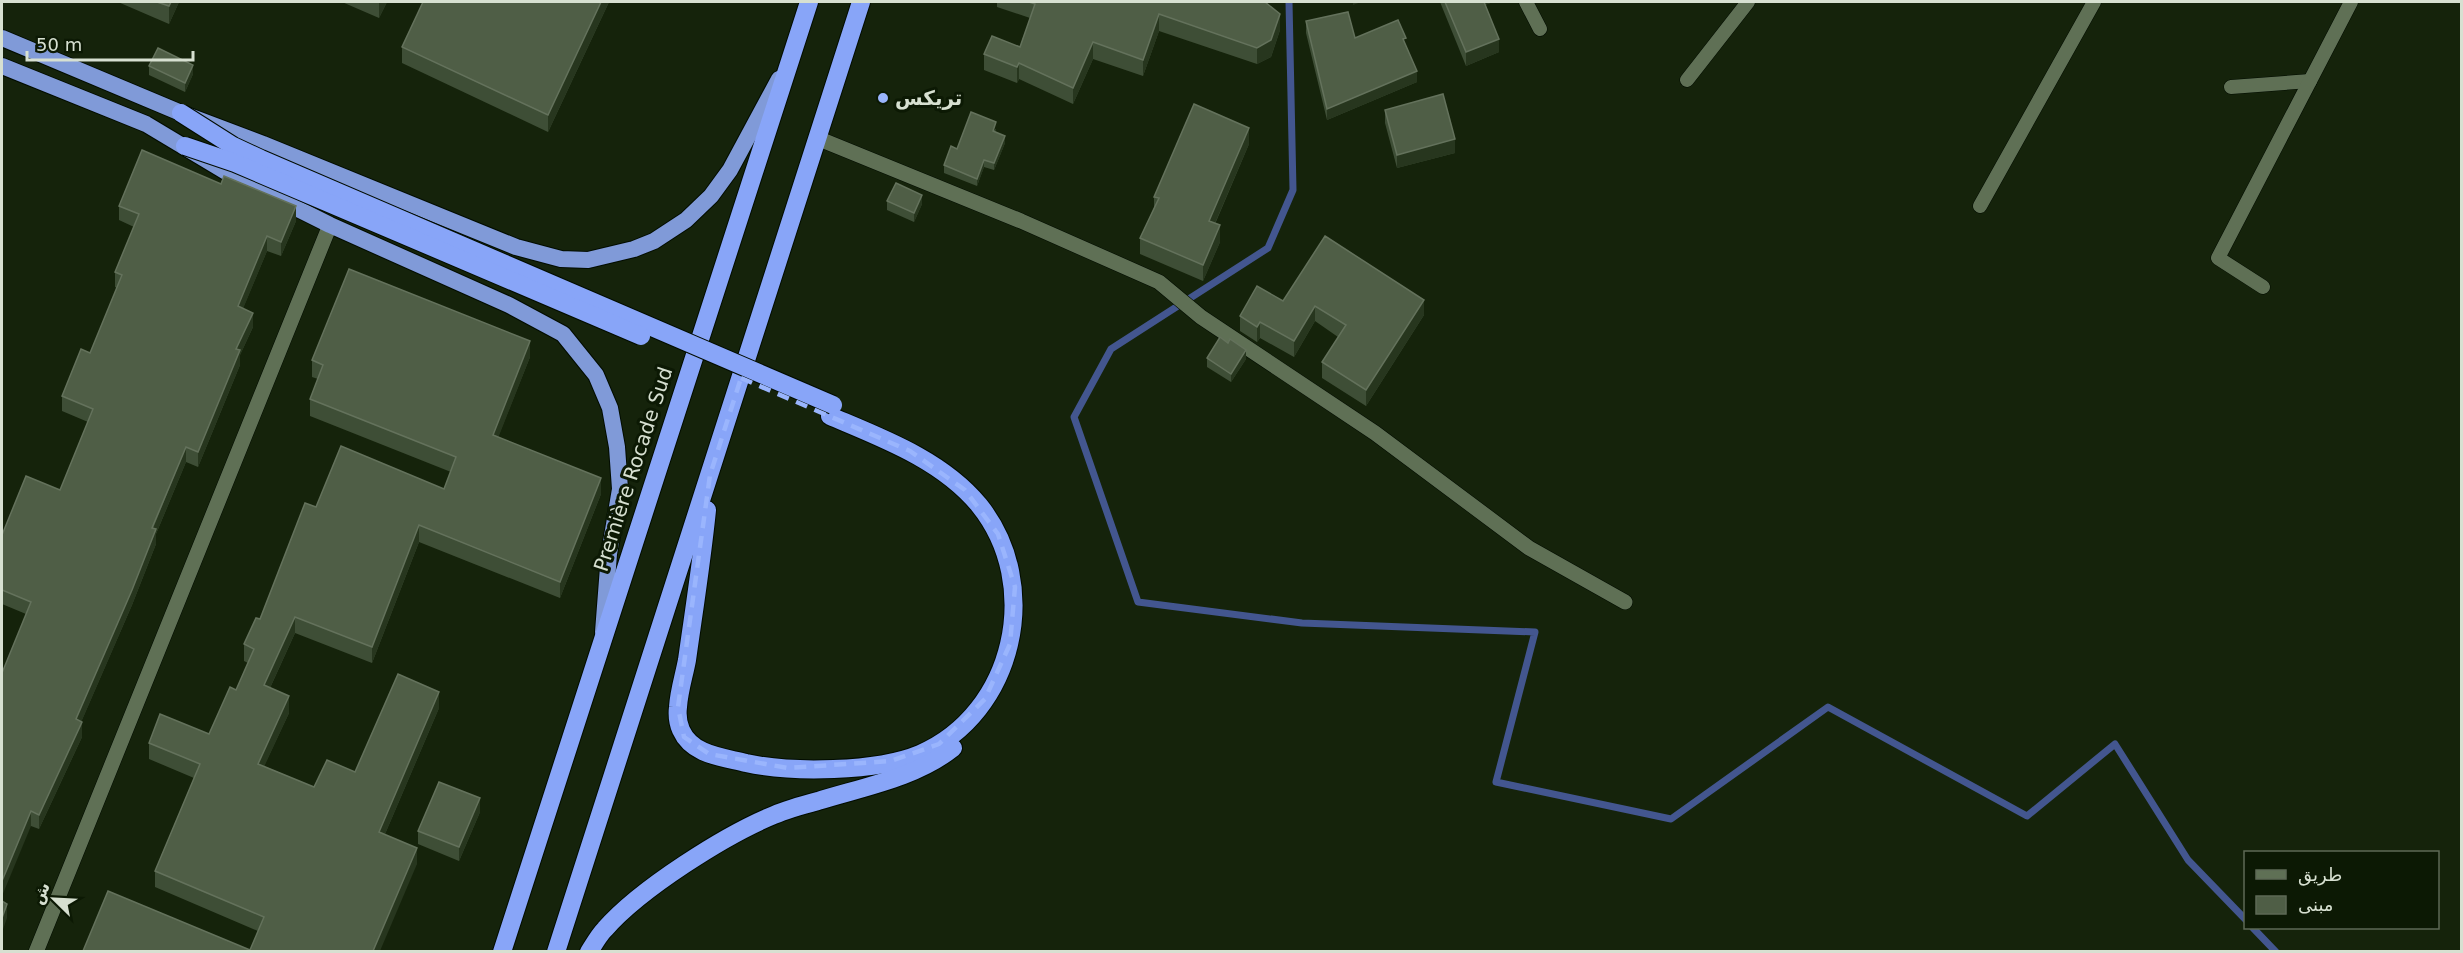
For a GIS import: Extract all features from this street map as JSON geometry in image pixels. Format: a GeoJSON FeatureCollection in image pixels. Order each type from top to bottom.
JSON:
{"type":"FeatureCollection","features":[{"type":"Feature","properties":{"kind":"highway","name":"Première Rocade Sud"},"geometry":{"type":"LineString","coordinates":[[502,951],[809,2]]}},
{"type":"Feature","properties":{"kind":"highway"},"geometry":{"type":"LineString","coordinates":[[556,951],[861,2]]}},
{"type":"Feature","properties":{"kind":"highway"},"geometry":{"type":"LineString","coordinates":[[2,38],[181,113],[516,247],[561,259],[588,260],[634,249],[654,241],[699,209],[730,170],[789,59]]}},
{"type":"Feature","properties":{"kind":"highway"},"geometry":{"type":"LineString","coordinates":[[2,66],[146,124],[227,173],[330,225],[540,319],[563,334],[596,375],[610,408],[619,468],[620,489],[604,596],[603,638]]}},
{"type":"Feature","properties":{"kind":"highway"},"geometry":{"type":"LineString","coordinates":[[181,113],[224,141],[261,159],[831,410],[910,451],[965,490],[989,518],[1006,550],[1016,606],[1004,664],[985,699],[958,729],[939,744],[918,755],[857,767],[788,768],[754,764],[709,754],[691,745],[680,728],[678,707],[696,601],[710,475]]}},
{"type":"Feature","properties":{"kind":"highway"},"geometry":{"type":"LineString","coordinates":[[185,146],[235,163],[831,410],[884,426],[937,455],[973,482],[999,511],[1017,546],[1026,586],[1026,626],[1015,668],[981,723],[946,754],[901,776],[775,814],[738,833],[677,871],[636,902],[604,929],[590,951]]}},
{"type":"Feature","properties":{"kind":"street"},"geometry":{"type":"LineString","coordinates":[[817,138],[1021,221],[1159,282],[1201,317],[1375,433],[1529,548],[1625,602]]}},
{"type":"Feature","properties":{"kind":"street"},"geometry":{"type":"LineString","coordinates":[[36,951],[330,225]]}},
{"type":"Feature","properties":{"kind":"lane"},"geometry":{"type":"LineString","coordinates":[[1526,2],[1540,29]]}},
{"type":"Feature","properties":{"kind":"lane"},"geometry":{"type":"LineString","coordinates":[[1687,80],[1748,2]]}},
{"type":"Feature","properties":{"kind":"lane"},"geometry":{"type":"LineString","coordinates":[[1980,206],[2094,2]]}},
{"type":"Feature","properties":{"kind":"lane"},"geometry":{"type":"LineString","coordinates":[[2263,287],[2218,258],[2351,2]]}},
{"type":"Feature","properties":{"kind":"lane"},"geometry":{"type":"LineString","coordinates":[[2230,87],[2310,81]]}},
{"type":"Feature","properties":{"kind":"highlighted area"},"geometry":{"type":"Polygon","coordinates":[[[741,378],[910,451],[965,490],[998,534],[1015,587],[1010,644],[985,699],[939,744],[891,761],[788,768],[709,754],[684,737],[678,707],[710,475],[741,378]]]}},
{"type":"Feature","properties":{"kind":"building"},"geometry":{"type":"Polygon","coordinates":[[[157,2],[171,2],[169,6],[157,2]]]}},
{"type":"Feature","properties":{"kind":"building"},"geometry":{"type":"Polygon","coordinates":[[[423,2],[601,2],[548,115],[402,47],[423,2]]]}},
{"type":"Feature","properties":{"kind":"building"},"geometry":{"type":"Polygon","coordinates":[[[1029,2],[1265,2],[1280,14],[1271,40],[1257,48],[1159,14],[1143,60],[1093,42],[1073,88],[1019,63],[1017,67],[984,54],[992,36],[1020,47],[1035,4],[1029,2]]]}},
{"type":"Feature","properties":{"kind":"building"},"geometry":{"type":"Polygon","coordinates":[[[1445,2],[1484,2],[1499,39],[1466,52],[1445,2]]]}},
{"type":"Feature","properties":{"kind":"building"},"geometry":{"type":"Polygon","coordinates":[[[1348,12],[1355,38],[1398,20],[1406,38],[1403,39],[1417,71],[1327,109],[1306,21],[1348,12]]]}},
{"type":"Feature","properties":{"kind":"building"},"geometry":{"type":"Polygon","coordinates":[[[158,48],[193,65],[185,83],[149,66],[158,48]]]}},
{"type":"Feature","properties":{"kind":"building"},"geometry":{"type":"Polygon","coordinates":[[[1443,94],[1455,139],[1397,155],[1385,110],[1443,94]]]}},
{"type":"Feature","properties":{"kind":"building"},"geometry":{"type":"Polygon","coordinates":[[[1194,104],[1249,128],[1209,221],[1220,225],[1203,265],[1140,238],[1159,198],[1154,197],[1194,104]]]}},
{"type":"Feature","properties":{"kind":"building"},"geometry":{"type":"Polygon","coordinates":[[[971,112],[996,122],[993,131],[1005,136],[994,163],[984,160],[977,179],[944,165],[951,146],[957,149],[971,112]]]}},
{"type":"Feature","properties":{"kind":"building"},"geometry":{"type":"Polygon","coordinates":[[[142,150],[221,184],[224,176],[296,206],[281,242],[267,236],[238,306],[253,313],[236,349],[240,350],[198,452],[186,447],[152,528],[156,529],[132,590],[76,719],[82,722],[39,815],[31,811],[2,881],[2,673],[31,602],[2,590],[2,535],[26,476],[60,490],[93,409],[62,396],[81,349],[90,353],[122,275],[115,272],[139,214],[119,206],[142,150]]]}},
{"type":"Feature","properties":{"kind":"building"},"geometry":{"type":"Polygon","coordinates":[[[896,183],[922,195],[914,213],[887,201],[896,183]]]}},
{"type":"Feature","properties":{"kind":"building"},"geometry":{"type":"Polygon","coordinates":[[[1325,236],[1424,300],[1366,390],[1322,362],[1346,325],[1315,306],[1294,341],[1260,322],[1257,327],[1240,316],[1257,286],[1283,301],[1325,236]]]}},
{"type":"Feature","properties":{"kind":"building"},"geometry":{"type":"Polygon","coordinates":[[[349,269],[530,341],[493,435],[601,478],[560,582],[419,525],[372,647],[295,617],[264,685],[289,696],[258,764],[314,787],[327,760],[355,772],[398,674],[439,692],[379,832],[417,848],[373,951],[83,951],[108,891],[250,950],[264,917],[155,871],[200,764],[149,743],[160,714],[209,734],[230,687],[236,690],[254,649],[244,644],[256,618],[260,619],[305,503],[316,507],[341,446],[444,489],[456,457],[310,399],[323,365],[312,360],[349,269]]]}},
{"type":"Feature","properties":{"kind":"building"},"geometry":{"type":"Polygon","coordinates":[[[1220,337],[1228,343],[1230,339],[1246,350],[1231,374],[1207,358],[1220,337]]]}},
{"type":"Feature","properties":{"kind":"building"},"geometry":{"type":"Polygon","coordinates":[[[439,782],[480,798],[459,847],[418,831],[439,782]]]}},
{"type":"Feature","properties":{"kind":"building"},"geometry":{"type":"Polygon","coordinates":[[[2,901],[7,904],[2,918],[2,901]]]}},
{"type":"Feature","properties":{"kind":"waterway"},"geometry":{"type":"LineString","coordinates":[[1289,2],[1293,190],[1268,248],[1111,349],[1074,417],[1138,602],[1302,623],[1535,632],[1496,782],[1671,819],[1828,707],[2027,816],[2115,744],[2188,860],[2244,918]]}},
{"type":"Feature","properties":{"kind":"waterway"},"geometry":{"type":"LineString","coordinates":[[2254,929],[2276,952]]}},
{"type":"Feature","properties":{"kind":"place","name":"تريكس"},"geometry":{"type":"Point","coordinates":[883,98]}}]}
